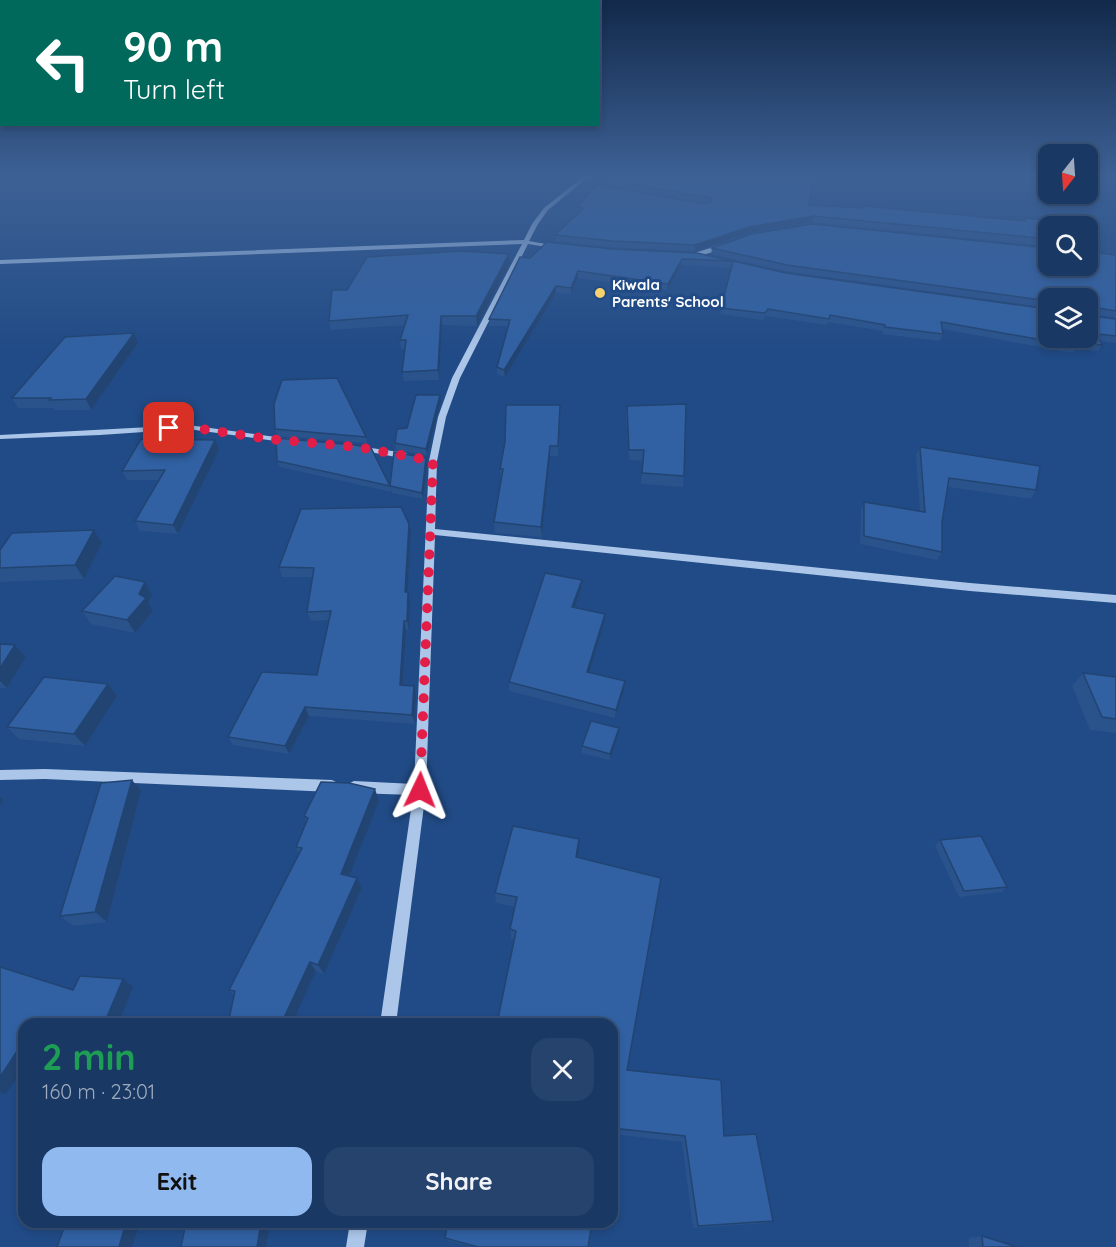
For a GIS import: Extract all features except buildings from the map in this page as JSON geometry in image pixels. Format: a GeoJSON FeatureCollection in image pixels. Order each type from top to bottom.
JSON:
{"type":"FeatureCollection","features":[{"type":"Feature","properties":{"kind":"street"},"geometry":{"type":"LineString","coordinates":[[389,1018],[420,790],[429,531],[428,460],[456,378],[495,299],[531,235]]}},
{"type":"Feature","properties":{"kind":"street"},"geometry":{"type":"LineString","coordinates":[[696,255],[748,237]]}},
{"type":"Feature","properties":{"kind":"street"},"geometry":{"type":"LineString","coordinates":[[0,262],[528,242],[568,248]]}},
{"type":"Feature","properties":{"kind":"street"},"geometry":{"type":"LineString","coordinates":[[677,254],[696,255],[716,260]]}},
{"type":"Feature","properties":{"kind":"street"},"geometry":{"type":"LineString","coordinates":[[0,437],[188,427],[302,442]]}},
{"type":"Feature","properties":{"kind":"street"},"geometry":{"type":"LineString","coordinates":[[346,446],[411,457]]}},
{"type":"Feature","properties":{"kind":"street"},"geometry":{"type":"LineString","coordinates":[[429,531],[970,587],[1116,598]]}},
{"type":"Feature","properties":{"kind":"street"},"geometry":{"type":"LineString","coordinates":[[0,775],[45,774],[420,790]]}},
{"type":"Feature","properties":{"kind":"street"},"geometry":{"type":"LineString","coordinates":[[355,1247],[358,1228]]}},
{"type":"Feature","properties":{"kind":"place","name":"Kiwala Parents' School"},"geometry":{"type":"Point","coordinates":[600,293]}},
{"type":"Feature","properties":{"kind":"route"},"geometry":{"type":"LineString","coordinates":[[169,428],[188,427],[228,431],[269,439],[357,447],[433,461],[420,790]]}}]}
